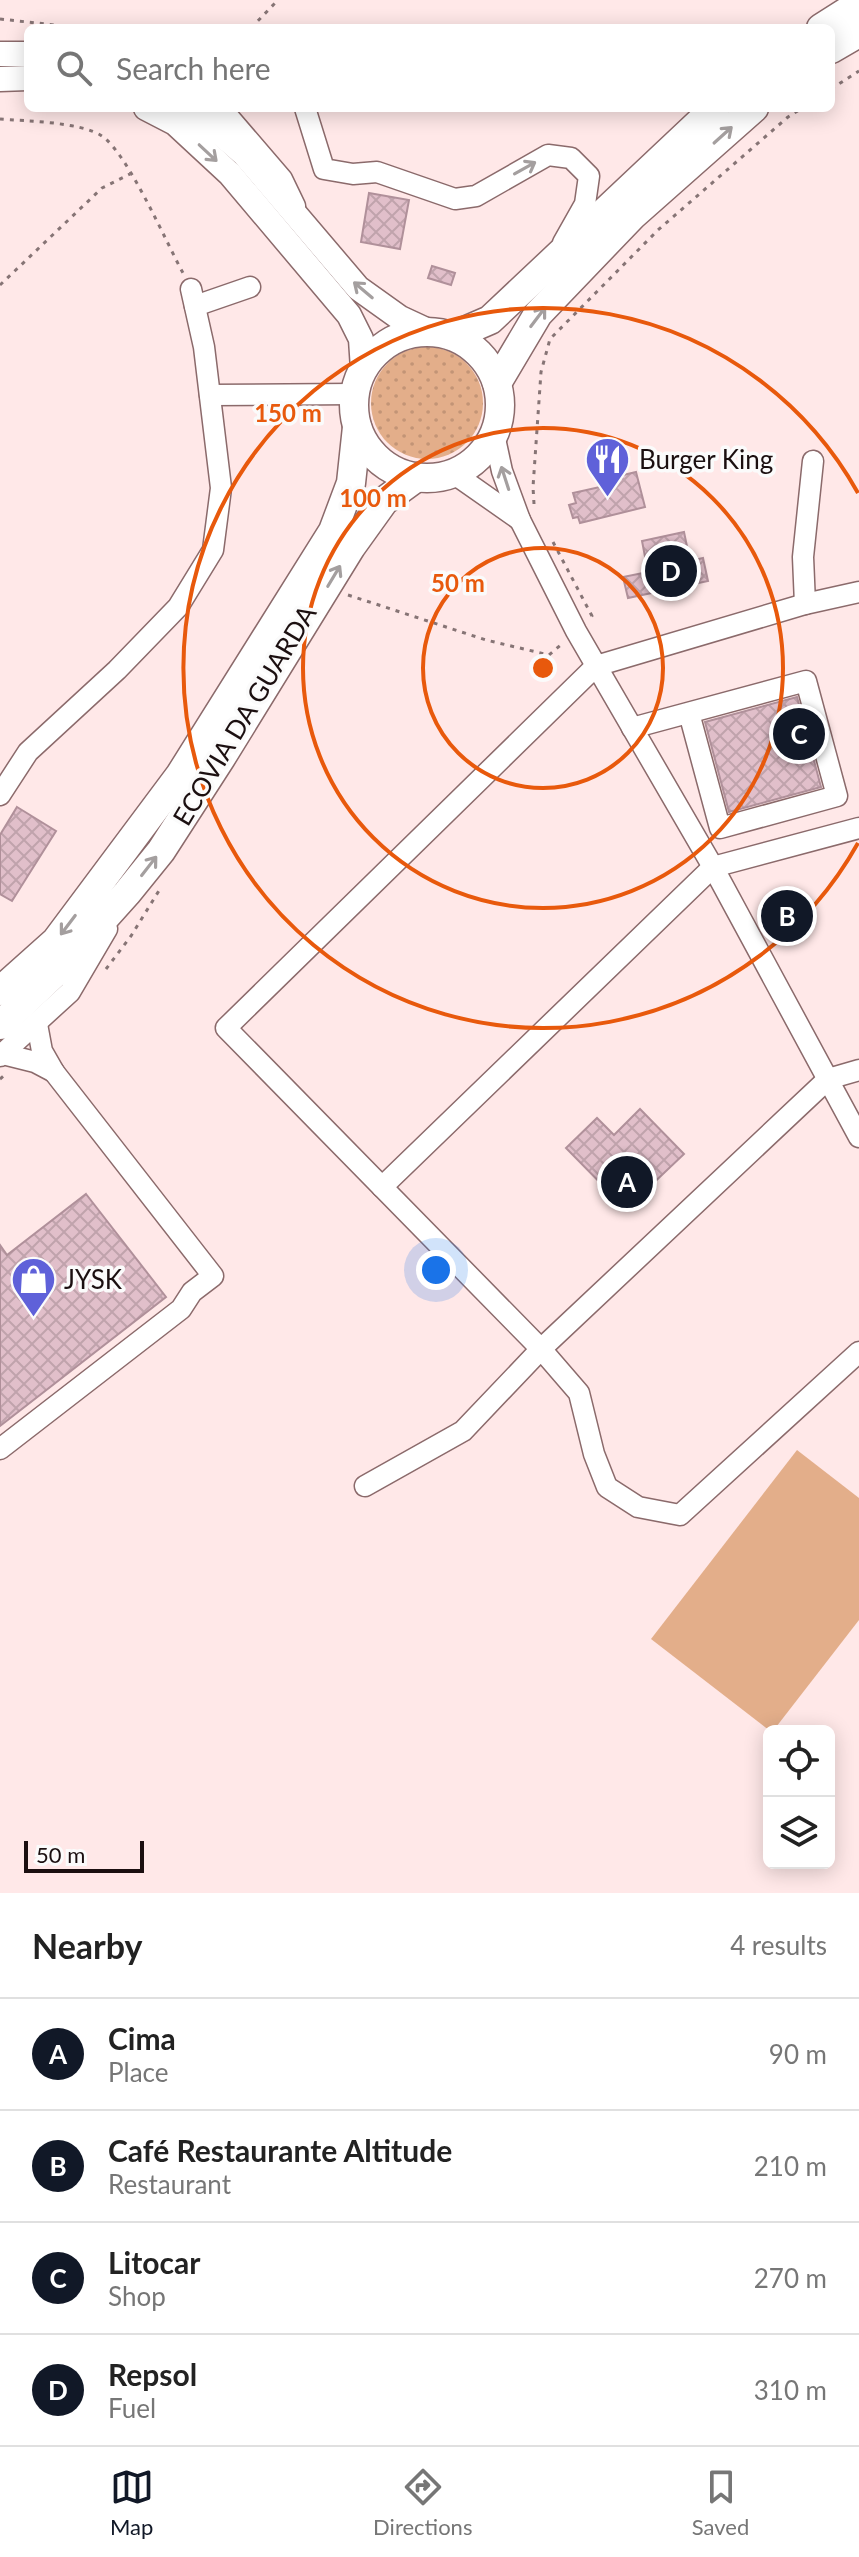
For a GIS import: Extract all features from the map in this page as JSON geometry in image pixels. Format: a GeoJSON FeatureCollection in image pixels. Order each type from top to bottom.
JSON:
{"type":"FeatureCollection","features":[{"type":"Feature","properties":{"kind":"highway"},"geometry":{"type":"LineString","coordinates":[[827,24],[859,4]]}},
{"type":"Feature","properties":{"kind":"highway"},"geometry":{"type":"LineString","coordinates":[[835,47],[859,33]]}},
{"type":"Feature","properties":{"kind":"highway"},"geometry":{"type":"LineString","coordinates":[[440,334],[472,347],[488,363],[497,383],[499,417],[484,451],[470,464],[435,478],[417,477],[397,472],[380,461],[366,445],[357,427],[354,411],[358,381],[375,353],[390,341],[409,334],[440,334],[490,320],[711,112]]}},
{"type":"Feature","properties":{"kind":"highway"},"geometry":{"type":"LineString","coordinates":[[497,383],[538,314],[632,216],[749,112]]}},
{"type":"Feature","properties":{"kind":"highway"},"geometry":{"type":"LineString","coordinates":[[0,991],[56,941],[188,763],[333,531],[351,483],[357,427]]}},
{"type":"Feature","properties":{"kind":"highway"},"geometry":{"type":"LineString","coordinates":[[0,1025],[57,971],[161,851],[351,547],[384,501],[417,477]]}},
{"type":"Feature","properties":{"kind":"main road"},"geometry":{"type":"LineString","coordinates":[[0,54],[24,54]]}},
{"type":"Feature","properties":{"kind":"main road"},"geometry":{"type":"LineString","coordinates":[[0,79],[24,78]]}},
{"type":"Feature","properties":{"kind":"main road"},"geometry":{"type":"LineString","coordinates":[[154,112],[175,123],[230,174],[349,315],[361,339],[358,381]]}},
{"type":"Feature","properties":{"kind":"main road"},"geometry":{"type":"LineString","coordinates":[[196,112],[244,154],[358,288],[400,318],[440,334]]}},
{"type":"Feature","properties":{"kind":"street"},"geometry":{"type":"LineString","coordinates":[[224,112],[282,179],[304,224]]}},
{"type":"Feature","properties":{"kind":"street"},"geometry":{"type":"LineString","coordinates":[[306,112],[324,169],[353,174],[377,172],[455,199],[476,196],[548,155],[571,158],[589,176],[585,204],[552,264]]}},
{"type":"Feature","properties":{"kind":"street"},"geometry":{"type":"LineString","coordinates":[[0,795],[28,752],[117,670],[178,607],[213,550],[221,488],[204,347],[193,298],[250,287]]}},
{"type":"Feature","properties":{"kind":"street"},"geometry":{"type":"LineString","coordinates":[[210,395],[358,381]]}},
{"type":"Feature","properties":{"kind":"street"},"geometry":{"type":"LineString","coordinates":[[494,434],[502,471],[528,519],[576,631],[713,867],[859,1137]]}},
{"type":"Feature","properties":{"kind":"street"},"geometry":{"type":"LineString","coordinates":[[805,604],[803,557],[813,461]]}},
{"type":"Feature","properties":{"kind":"street"},"geometry":{"type":"LineString","coordinates":[[453,473],[528,519]]}},
{"type":"Feature","properties":{"kind":"street"},"geometry":{"type":"LineString","coordinates":[[859,592],[805,604],[596,666],[226,1028],[541,1349],[579,1393],[594,1454],[607,1487],[638,1507],[680,1515],[859,1352]]}},
{"type":"Feature","properties":{"kind":"street"},"geometry":{"type":"LineString","coordinates":[[632,728],[806,681],[837,796],[720,828],[689,713]]}},
{"type":"Feature","properties":{"kind":"street"},"geometry":{"type":"LineString","coordinates":[[382,1187],[713,867],[859,828]]}},
{"type":"Feature","properties":{"kind":"street"},"geometry":{"type":"LineString","coordinates":[[1,1055],[70,992],[127,893]]}},
{"type":"Feature","properties":{"kind":"street"},"geometry":{"type":"LineString","coordinates":[[0,1449],[181,1309],[192,1292],[213,1276],[54,1072],[42,1051],[37,1024]]}},
{"type":"Feature","properties":{"kind":"street"},"geometry":{"type":"LineString","coordinates":[[1,1055],[24,1059],[54,1072]]}},
{"type":"Feature","properties":{"kind":"street"},"geometry":{"type":"LineString","coordinates":[[365,1486],[463,1431],[541,1349],[828,1079],[859,1070]]}},
{"type":"Feature","properties":{"kind":"path"},"geometry":{"type":"LineString","coordinates":[[255,24],[278,0]]}},
{"type":"Feature","properties":{"kind":"path"},"geometry":{"type":"LineString","coordinates":[[0,19],[46,24]]}},
{"type":"Feature","properties":{"kind":"path"},"geometry":{"type":"LineString","coordinates":[[835,86],[859,71]]}},
{"type":"Feature","properties":{"kind":"path"},"geometry":{"type":"LineString","coordinates":[[528,519],[541,372],[550,339],[658,230],[796,112]]}},
{"type":"Feature","properties":{"kind":"path"},"geometry":{"type":"LineString","coordinates":[[0,119],[61,124],[101,135],[120,154],[193,298]]}},
{"type":"Feature","properties":{"kind":"path"},"geometry":{"type":"LineString","coordinates":[[0,285],[102,188],[130,174]]}},
{"type":"Feature","properties":{"kind":"path"},"geometry":{"type":"LineString","coordinates":[[551,539],[592,616],[576,631]]}},
{"type":"Feature","properties":{"kind":"path","name":"ECOVIA DA GUARDA"},"geometry":{"type":"LineString","coordinates":[[339,593],[486,640],[549,655],[576,631]]}},
{"type":"Feature","properties":{"kind":"path"},"geometry":{"type":"LineString","coordinates":[[103,973],[131,936],[163,883]]}},
{"type":"Feature","properties":{"kind":"path"},"geometry":{"type":"LineString","coordinates":[[0,1079],[24,1059]]}},
{"type":"Feature","properties":{"kind":"shaded area"},"geometry":{"type":"Polygon","coordinates":[[[427,347],[449,351],[467,363],[479,381],[483,403],[479,425],[467,443],[449,455],[427,459],[405,455],[387,443],[375,425],[371,403],[375,381],[387,363],[405,351],[427,347]]]}},
{"type":"Feature","properties":{"kind":"shaded area"},"geometry":{"type":"Polygon","coordinates":[[[797,1450],[859,1498],[859,1620],[778,1725],[763,1726],[651,1639],[797,1450]]]}},
{"type":"Feature","properties":{"kind":"building"},"geometry":{"type":"Polygon","coordinates":[[[369,193],[409,200],[400,249],[361,242],[369,193]]]}},
{"type":"Feature","properties":{"kind":"building"},"geometry":{"type":"Polygon","coordinates":[[[432,266],[455,273],[451,285],[428,278],[432,266]]]}},
{"type":"Feature","properties":{"kind":"building","name":"Burger King"},"geometry":{"type":"Polygon","coordinates":[[[636,472],[645,507],[580,523],[578,517],[573,518],[569,505],[576,503],[573,493],[600,487],[598,481],[636,472]]]}},
{"type":"Feature","properties":{"kind":"building"},"geometry":{"type":"Polygon","coordinates":[[[684,532],[690,561],[703,558],[708,581],[628,598],[623,577],[648,572],[642,541],[684,532]]]}},
{"type":"Feature","properties":{"kind":"building"},"geometry":{"type":"Polygon","coordinates":[[[797,697],[821,787],[729,812],[705,722],[797,697]]]}},
{"type":"Feature","properties":{"kind":"building"},"geometry":{"type":"Polygon","coordinates":[[[17,807],[56,831],[12,901],[0,894],[0,835],[17,807]]]}},
{"type":"Feature","properties":{"kind":"building"},"geometry":{"type":"Polygon","coordinates":[[[640,1109],[684,1154],[626,1209],[566,1148],[597,1118],[614,1135],[640,1109]]]}},
{"type":"Feature","properties":{"kind":"building"},"geometry":{"type":"Polygon","coordinates":[[[86,1194],[166,1297],[0,1426],[0,1245],[7,1255],[86,1194]]]}},
{"type":"Feature","properties":{"kind":"place","name":"Burger King"},"geometry":{"type":"Point","coordinates":[608,498]}},
{"type":"Feature","properties":{"kind":"place","name":"Repsol"},"geometry":{"type":"Point","coordinates":[671,571]}},
{"type":"Feature","properties":{"kind":"place","name":"Litocar"},"geometry":{"type":"Point","coordinates":[799,734]}},
{"type":"Feature","properties":{"kind":"place","name":"Café Restaurante Altitude"},"geometry":{"type":"Point","coordinates":[787,916]}},
{"type":"Feature","properties":{"kind":"place","name":"Cima"},"geometry":{"type":"Point","coordinates":[627,1182]}},
{"type":"Feature","properties":{"kind":"place","name":"JYSK"},"geometry":{"type":"Point","coordinates":[33,1318]}}]}
